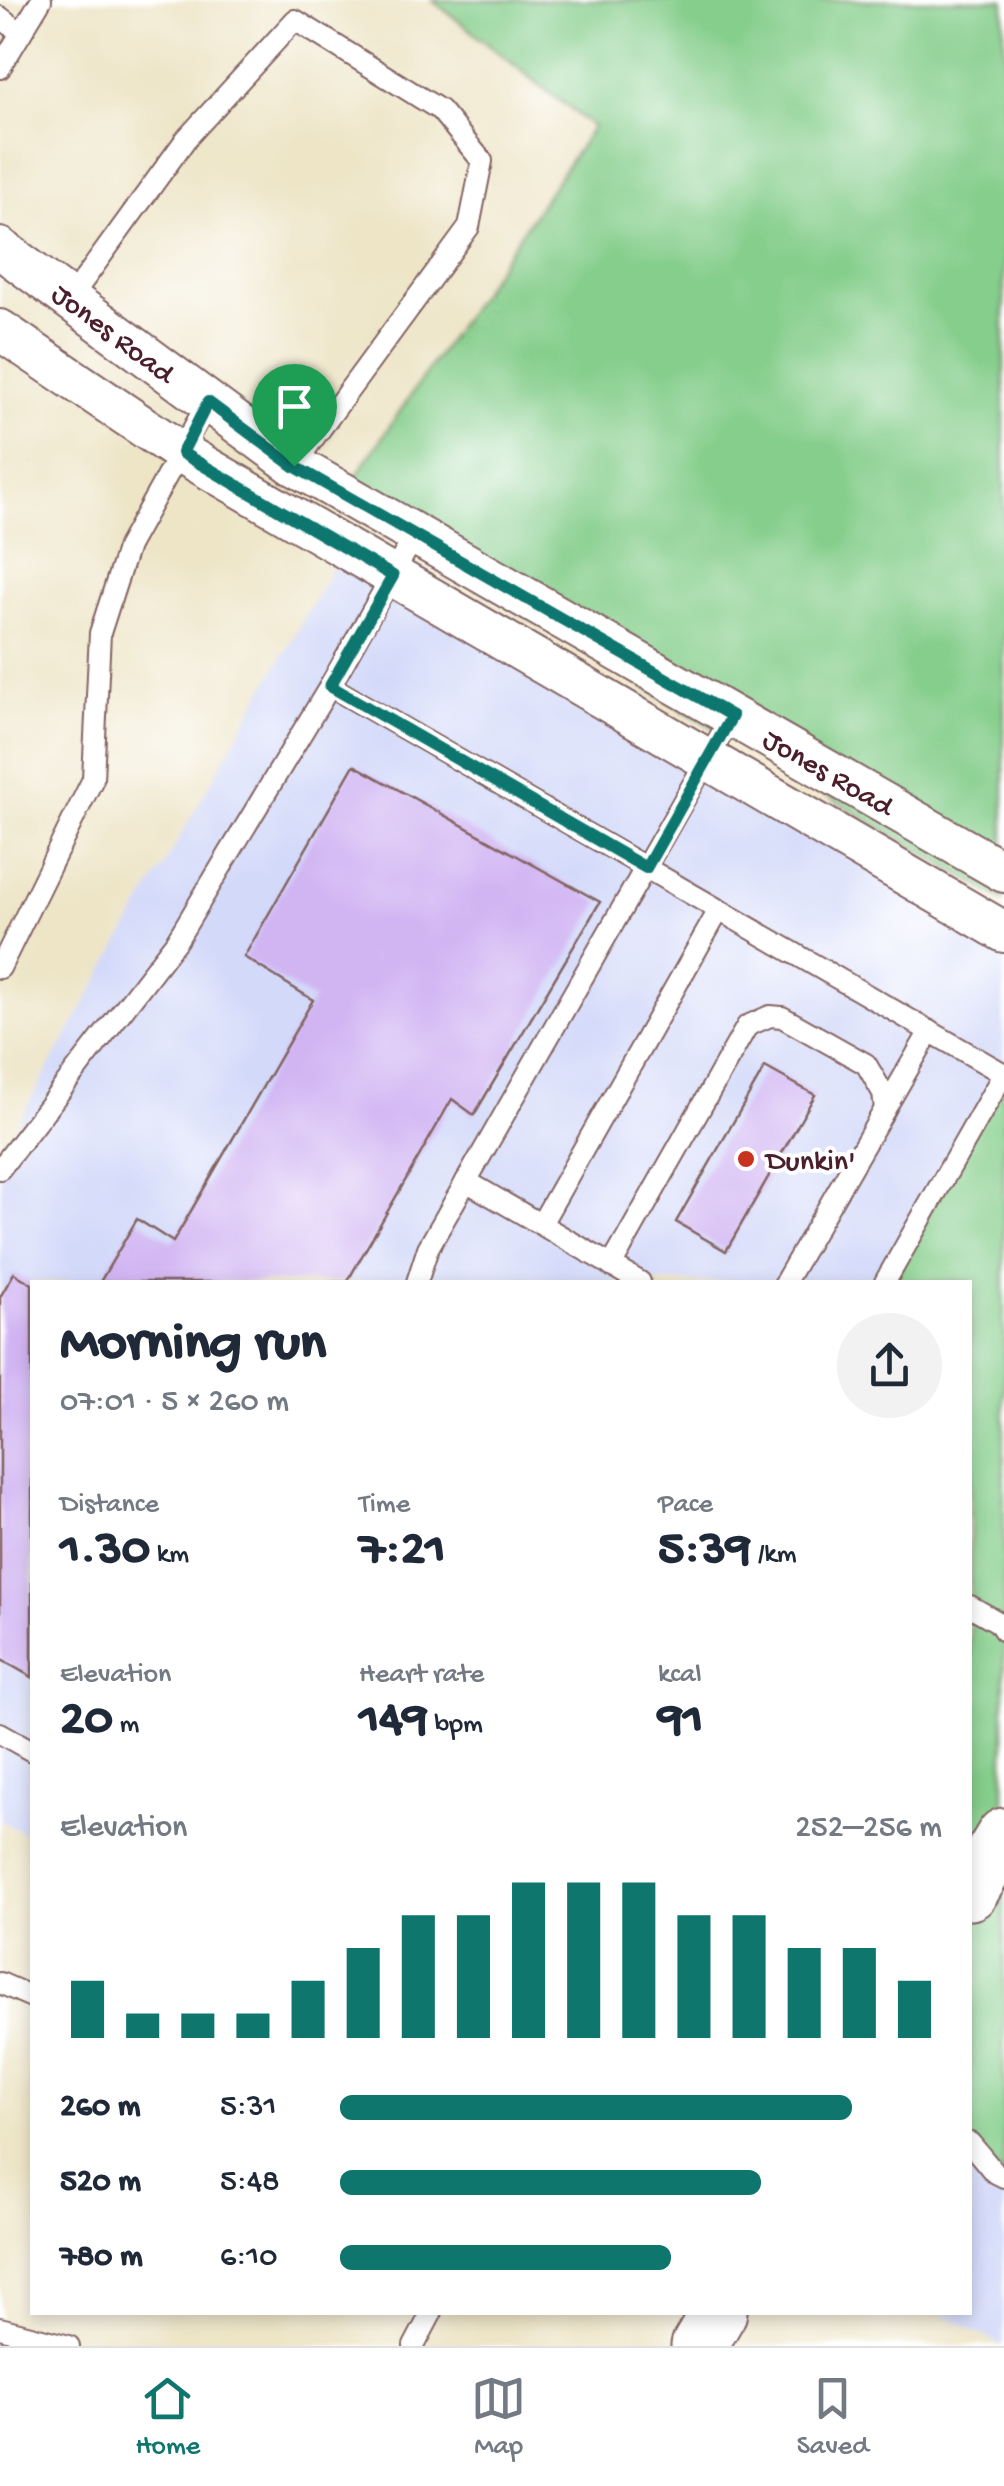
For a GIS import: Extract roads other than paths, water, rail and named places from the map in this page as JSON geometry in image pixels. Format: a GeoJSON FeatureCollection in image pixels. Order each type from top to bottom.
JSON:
{"type":"FeatureCollection","features":[{"type":"Feature","properties":{"kind":"highway"},"geometry":{"type":"LineString","coordinates":[[972,1889],[1004,1836]]}},
{"type":"Feature","properties":{"kind":"highway"},"geometry":{"type":"LineString","coordinates":[[699,2346],[717,2315]]}},
{"type":"Feature","properties":{"kind":"street","name":"Jones Road"},"geometry":{"type":"LineString","coordinates":[[0,248],[294,466],[1004,872]]}},
{"type":"Feature","properties":{"kind":"street","name":"Jones Road"},"geometry":{"type":"LineString","coordinates":[[0,330],[182,453],[1004,932]]}},
{"type":"Feature","properties":{"kind":"lane"},"geometry":{"type":"LineString","coordinates":[[0,68],[42,0]]}},
{"type":"Feature","properties":{"kind":"lane"},"geometry":{"type":"LineString","coordinates":[[0,17],[22,33]]}},
{"type":"Feature","properties":{"kind":"lane"},"geometry":{"type":"LineString","coordinates":[[70,299],[186,139],[295,20],[440,110],[482,160],[469,227],[294,466]]}},
{"type":"Feature","properties":{"kind":"lane"},"geometry":{"type":"LineString","coordinates":[[0,968],[93,779],[100,633],[128,546],[208,402]]}},
{"type":"Feature","properties":{"kind":"lane"},"geometry":{"type":"LineString","coordinates":[[0,1169],[177,940],[330,686],[415,535]]}},
{"type":"Feature","properties":{"kind":"lane"},"geometry":{"type":"LineString","coordinates":[[330,686],[1004,1074],[886,1280]]}},
{"type":"Feature","properties":{"kind":"lane"},"geometry":{"type":"LineString","coordinates":[[419,1280],[428,1248],[732,716]]}},
{"type":"Feature","properties":{"kind":"lane"},"geometry":{"type":"LineString","coordinates":[[541,1224],[719,910]]}},
{"type":"Feature","properties":{"kind":"lane"},"geometry":{"type":"LineString","coordinates":[[611,1266],[747,1026],[758,1020],[782,1017],[866,1064],[882,1093],[884,1109]]}},
{"type":"Feature","properties":{"kind":"lane"},"geometry":{"type":"LineString","coordinates":[[786,1280],[930,1031]]}},
{"type":"Feature","properties":{"kind":"lane"},"geometry":{"type":"LineString","coordinates":[[466,1181],[636,1280]]}},
{"type":"Feature","properties":{"kind":"lane"},"geometry":{"type":"LineString","coordinates":[[972,1607],[1002,1625]]}},
{"type":"Feature","properties":{"kind":"lane"},"geometry":{"type":"LineString","coordinates":[[0,1733],[30,1750]]}},
{"type":"Feature","properties":{"kind":"lane"},"geometry":{"type":"LineString","coordinates":[[0,1983],[30,1995]]}},
{"type":"Feature","properties":{"kind":"lane"},"geometry":{"type":"LineString","coordinates":[[972,2144],[999,2174]]}},
{"type":"Feature","properties":{"kind":"lane"},"geometry":{"type":"LineString","coordinates":[[972,2170],[999,2174]]}},
{"type":"Feature","properties":{"kind":"lane"},"geometry":{"type":"LineString","coordinates":[[414,2346],[430,2315]]}},
{"type":"Feature","properties":{"kind":"lane"},"geometry":{"type":"LineString","coordinates":[[0,2328],[69,2346]]}},
{"type":"Feature","properties":{"kind":"place","name":"Dunkin'"},"geometry":{"type":"Point","coordinates":[746,1159]}}]}
